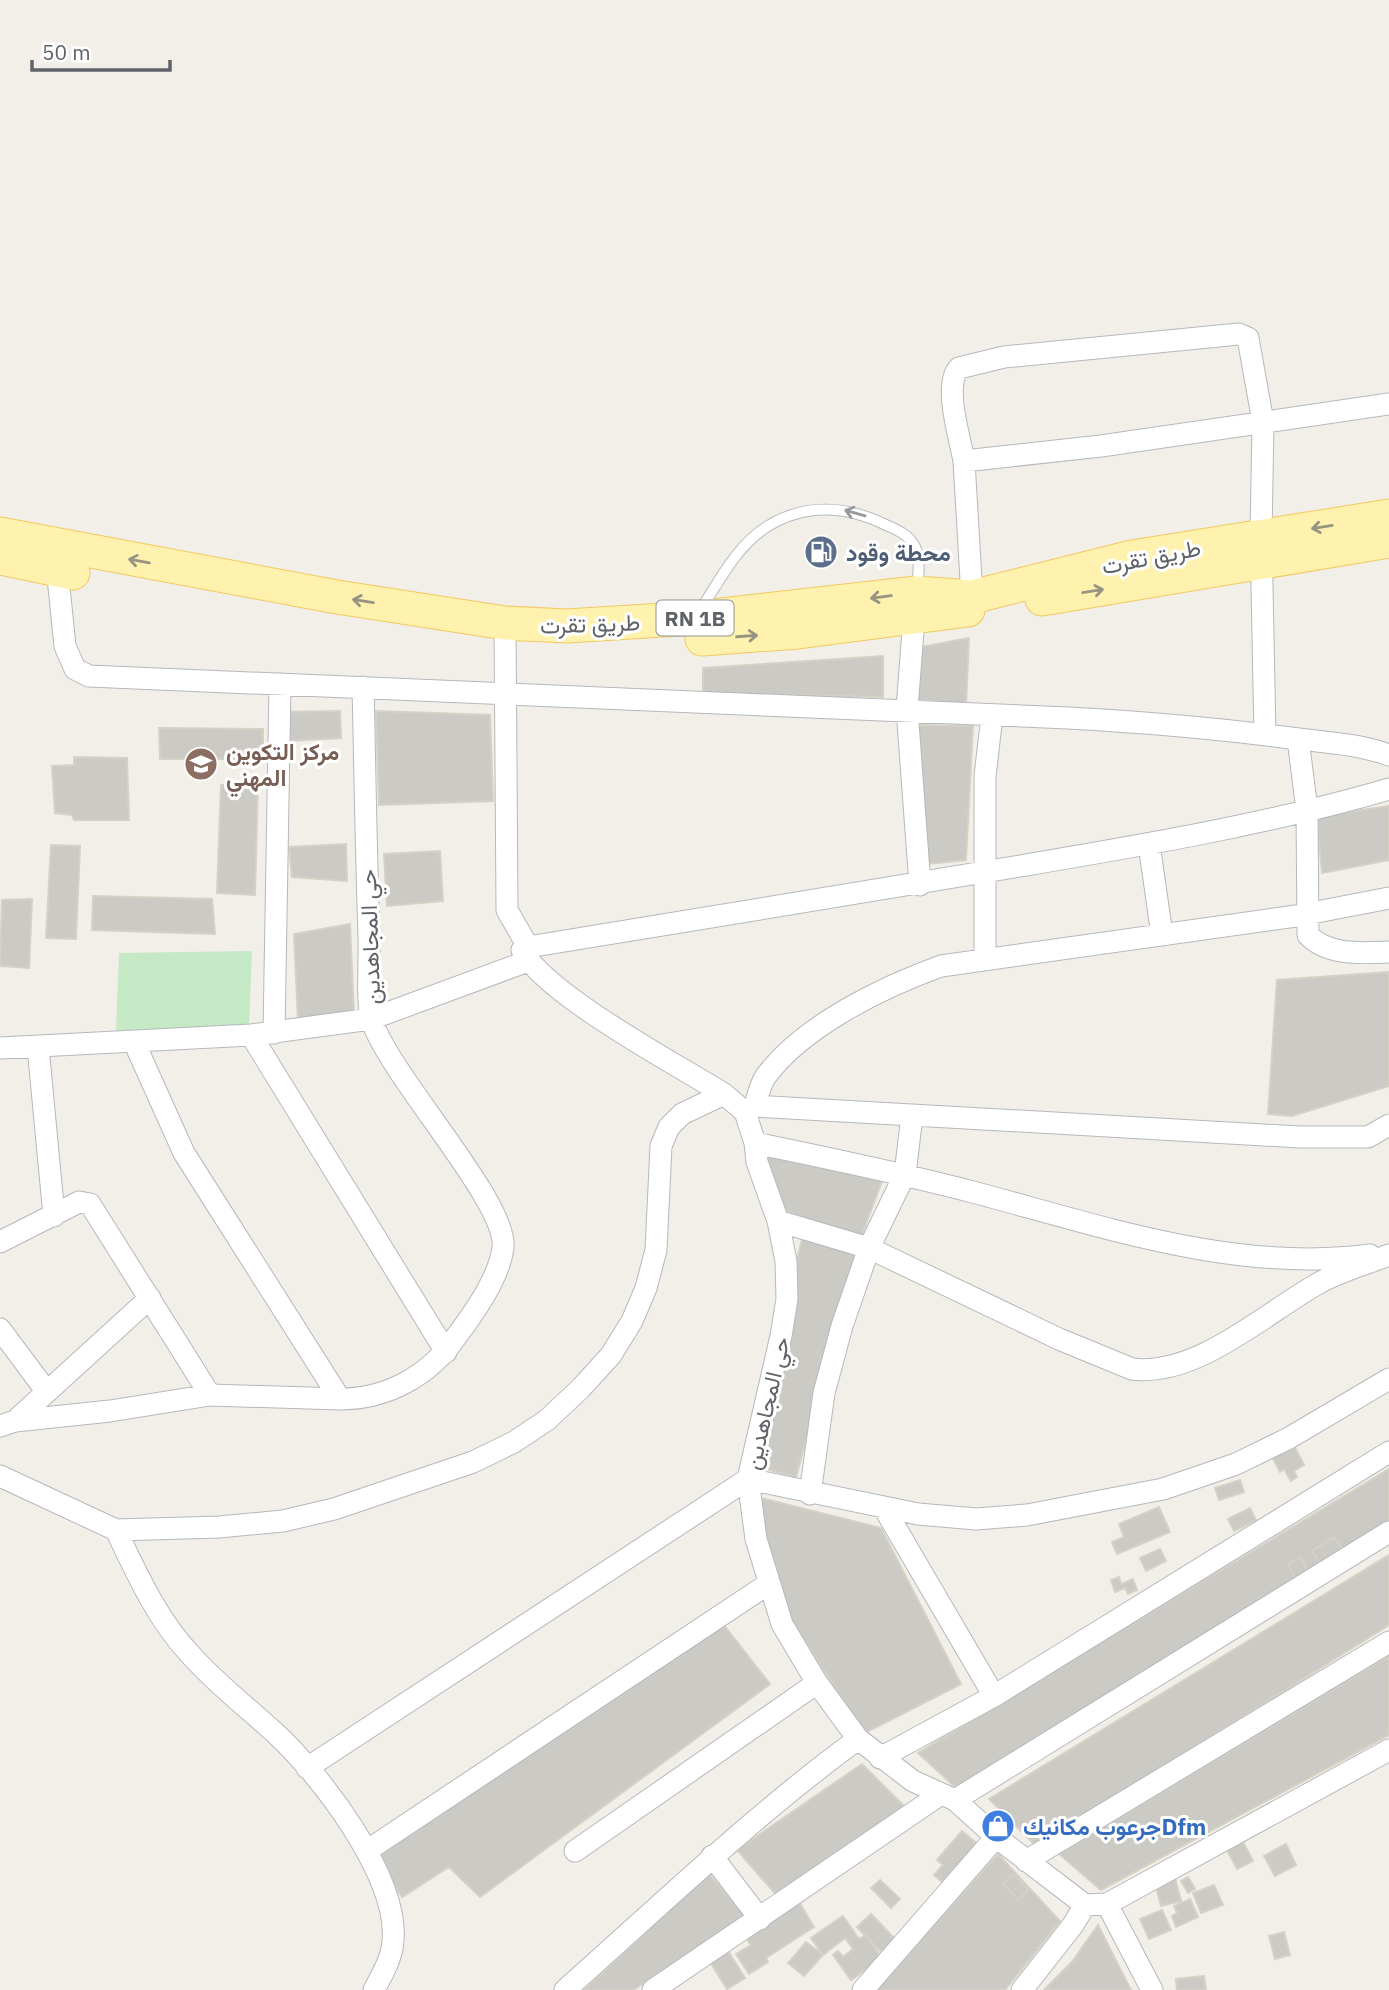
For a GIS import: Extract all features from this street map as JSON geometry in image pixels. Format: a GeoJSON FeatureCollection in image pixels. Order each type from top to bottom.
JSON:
{"type":"FeatureCollection","features":[{"type":"Feature","properties":{"kind":"main road","name":"طريق تقرت"},"geometry":{"type":"LineString","coordinates":[[505,634],[568,626],[693,624],[915,606],[1263,550],[1389,516]]}},
{"type":"Feature","properties":{"kind":"main road","name":"طريق تقرت"},"geometry":{"type":"LineString","coordinates":[[0,534],[56,558],[336,620],[505,634],[592,646],[688,640],[972,597],[1132,557],[1389,541]]}},
{"type":"Feature","properties":{"kind":"main road","name":"طريق تقرت"},"geometry":{"type":"LineString","coordinates":[[0,558],[56,558]]}},
{"type":"Feature","properties":{"kind":"street"},"geometry":{"type":"LineString","coordinates":[[972,597],[964,461],[952,393],[954,373],[959,368],[1004,357],[1240,334],[1248,338],[1252,352],[1263,422],[1265,735]]}},
{"type":"Feature","properties":{"kind":"street"},"geometry":{"type":"LineString","coordinates":[[964,461],[1101,446],[1389,404]]}},
{"type":"Feature","properties":{"kind":"street"},"geometry":{"type":"LineString","coordinates":[[56,558],[65,646],[75,668],[89,676],[907,709],[1176,725],[1366,747],[1389,755]]}},
{"type":"Feature","properties":{"kind":"street"},"geometry":{"type":"LineString","coordinates":[[915,606],[907,709],[920,884]]}},
{"type":"Feature","properties":{"kind":"street"},"geometry":{"type":"LineString","coordinates":[[505,634],[507,910],[528,954],[584,1006],[750,1109],[1226,1135],[1378,1136],[1389,1125]]}},
{"type":"Feature","properties":{"kind":"street"},"geometry":{"type":"LineString","coordinates":[[274,1033],[280,684]]}},
{"type":"Feature","properties":{"kind":"street","name":"حي المجاهدين"},"geometry":{"type":"LineString","coordinates":[[363,687],[371,1019],[528,954],[1149,844],[1307,810],[1389,789]]}},
{"type":"Feature","properties":{"kind":"street"},"geometry":{"type":"LineString","coordinates":[[985,958],[985,776],[992,716]]}},
{"type":"Feature","properties":{"kind":"street"},"geometry":{"type":"LineString","coordinates":[[1298,739],[1307,810],[1311,913],[1308,935],[1317,944],[1339,950],[1389,952]]}},
{"type":"Feature","properties":{"kind":"street"},"geometry":{"type":"LineString","coordinates":[[1149,844],[1163,935]]}},
{"type":"Feature","properties":{"kind":"street"},"geometry":{"type":"LineString","coordinates":[[750,1109],[764,1079],[777,1063],[819,1028],[861,1001],[902,980],[942,966],[1311,913],[1389,898]]}},
{"type":"Feature","properties":{"kind":"street"},"geometry":{"type":"LineString","coordinates":[[0,1048],[251,1035],[371,1019],[400,1073],[472,1177],[503,1235],[499,1265],[446,1352],[415,1378],[386,1392],[360,1399],[210,1395],[8,1424]]}},
{"type":"Feature","properties":{"kind":"street"},"geometry":{"type":"LineString","coordinates":[[251,1035],[446,1352]]}},
{"type":"Feature","properties":{"kind":"street"},"geometry":{"type":"LineString","coordinates":[[134,1042],[184,1153],[340,1399]]}},
{"type":"Feature","properties":{"kind":"street"},"geometry":{"type":"LineString","coordinates":[[38,1047],[54,1216]]}},
{"type":"Feature","properties":{"kind":"street"},"geometry":{"type":"LineString","coordinates":[[0,1476],[116,1530],[283,1521],[334,1509],[473,1462],[513,1442],[547,1420],[611,1355],[632,1321],[646,1288],[656,1250],[659,1220],[658,1157],[669,1127],[682,1114],[724,1094]]}},
{"type":"Feature","properties":{"kind":"street","name":"حي المجاهدين"},"geometry":{"type":"LineString","coordinates":[[750,1109],[757,1163],[778,1221],[786,1261],[787,1299],[782,1336],[748,1479],[756,1539],[782,1624],[817,1683],[858,1739],[880,1758],[946,1798],[1085,1905]]}},
{"type":"Feature","properties":{"kind":"street"},"geometry":{"type":"LineString","coordinates":[[810,1493],[824,1393],[842,1326],[869,1248],[905,1174],[912,1116]]}},
{"type":"Feature","properties":{"kind":"street"},"geometry":{"type":"LineString","coordinates":[[755,1143],[905,1174],[1181,1245],[1269,1259],[1347,1258],[1389,1253]]}},
{"type":"Feature","properties":{"kind":"street"},"geometry":{"type":"LineString","coordinates":[[0,1242],[79,1202],[90,1204],[210,1395]]}},
{"type":"Feature","properties":{"kind":"street"},"geometry":{"type":"LineString","coordinates":[[778,1221],[869,1248],[1059,1339],[1143,1371],[1178,1365],[1203,1354],[1321,1282],[1389,1253]]}},
{"type":"Feature","properties":{"kind":"street"},"geometry":{"type":"LineString","coordinates":[[8,1424],[150,1298]]}},
{"type":"Feature","properties":{"kind":"street"},"geometry":{"type":"LineString","coordinates":[[0,1328],[47,1392]]}},
{"type":"Feature","properties":{"kind":"street"},"geometry":{"type":"LineString","coordinates":[[307,1768],[748,1479],[884,1508],[976,1519],[1000,1518],[1163,1489],[1236,1464],[1289,1438],[1389,1379]]}},
{"type":"Feature","properties":{"kind":"street"},"geometry":{"type":"LineString","coordinates":[[880,1758],[994,1696],[1389,1452]]}},
{"type":"Feature","properties":{"kind":"street"},"geometry":{"type":"LineString","coordinates":[[884,1508],[994,1696]]}},
{"type":"Feature","properties":{"kind":"street"},"geometry":{"type":"LineString","coordinates":[[116,1530],[157,1608],[187,1651],[277,1734],[307,1768],[368,1850],[382,1878],[393,1922],[389,1958],[374,1990]]}},
{"type":"Feature","properties":{"kind":"street"},"geometry":{"type":"LineString","coordinates":[[653,1990],[946,1798],[1389,1532]]}},
{"type":"Feature","properties":{"kind":"street"},"geometry":{"type":"LineString","coordinates":[[368,1850],[768,1584]]}},
{"type":"Feature","properties":{"kind":"street"},"geometry":{"type":"LineString","coordinates":[[1026,1861],[1389,1642]]}},
{"type":"Feature","properties":{"kind":"street"},"geometry":{"type":"LineString","coordinates":[[575,1851],[817,1683]]}},
{"type":"Feature","properties":{"kind":"street"},"geometry":{"type":"LineString","coordinates":[[565,1990],[712,1856],[793,1787],[858,1739]]}},
{"type":"Feature","properties":{"kind":"street"},"geometry":{"type":"LineString","coordinates":[[1022,1990],[1073,1925],[1085,1905],[1107,1903],[1389,1750]]}},
{"type":"Feature","properties":{"kind":"street"},"geometry":{"type":"LineString","coordinates":[[863,1990],[996,1837]]}},
{"type":"Feature","properties":{"kind":"street"},"geometry":{"type":"LineString","coordinates":[[712,1856],[760,1919]]}},
{"type":"Feature","properties":{"kind":"street"},"geometry":{"type":"LineString","coordinates":[[1107,1903],[1152,1990]]}},
{"type":"Feature","properties":{"kind":"lane"},"geometry":{"type":"LineString","coordinates":[[693,624],[742,548],[768,526],[802,512],[821,508],[844,509],[906,535],[915,548],[919,568],[915,606]]}},
{"type":"Feature","properties":{"kind":"green space"},"geometry":{"type":"Polygon","coordinates":[[[252,951],[249,1026],[116,1031],[119,953],[252,951]]]}},
{"type":"Feature","properties":{"kind":"building"},"geometry":{"type":"Polygon","coordinates":[[[969,638],[966,704],[912,702],[915,648],[969,638]]]}},
{"type":"Feature","properties":{"kind":"building"},"geometry":{"type":"Polygon","coordinates":[[[883,656],[883,697],[703,693],[703,668],[883,656]]]}},
{"type":"Feature","properties":{"kind":"building"},"geometry":{"type":"Polygon","coordinates":[[[340,711],[341,738],[289,741],[280,712],[340,711]]]}},
{"type":"Feature","properties":{"kind":"building"},"geometry":{"type":"Polygon","coordinates":[[[376,711],[490,715],[493,801],[379,805],[376,711]]]}},
{"type":"Feature","properties":{"kind":"building"},"geometry":{"type":"Polygon","coordinates":[[[914,725],[973,726],[966,860],[917,865],[914,725]]]}},
{"type":"Feature","properties":{"kind":"building"},"geometry":{"type":"Polygon","coordinates":[[[159,728],[263,729],[263,759],[160,759],[159,728]]]}},
{"type":"Feature","properties":{"kind":"building"},"geometry":{"type":"Polygon","coordinates":[[[74,757],[127,758],[129,820],[74,820],[72,815],[55,813],[52,766],[74,765],[74,757]]]}},
{"type":"Feature","properties":{"kind":"building"},"geometry":{"type":"Polygon","coordinates":[[[258,784],[255,895],[217,893],[221,785],[258,784]]]}},
{"type":"Feature","properties":{"kind":"building"},"geometry":{"type":"Polygon","coordinates":[[[1389,806],[1389,860],[1322,873],[1317,816],[1389,806]]]}},
{"type":"Feature","properties":{"kind":"building"},"geometry":{"type":"Polygon","coordinates":[[[346,844],[347,881],[292,877],[289,847],[346,844]]]}},
{"type":"Feature","properties":{"kind":"building"},"geometry":{"type":"Polygon","coordinates":[[[51,845],[80,846],[76,939],[46,938],[51,845]]]}},
{"type":"Feature","properties":{"kind":"building"},"geometry":{"type":"Polygon","coordinates":[[[440,851],[443,901],[387,906],[384,854],[440,851]]]}},
{"type":"Feature","properties":{"kind":"building"},"geometry":{"type":"Polygon","coordinates":[[[93,896],[212,899],[215,934],[92,930],[93,896]]]}},
{"type":"Feature","properties":{"kind":"building"},"geometry":{"type":"Polygon","coordinates":[[[32,899],[29,968],[0,966],[2,900],[32,899]]]}},
{"type":"Feature","properties":{"kind":"building"},"geometry":{"type":"Polygon","coordinates":[[[350,924],[354,1015],[298,1021],[294,934],[350,924]]]}},
{"type":"Feature","properties":{"kind":"building"},"geometry":{"type":"Polygon","coordinates":[[[1389,972],[1389,1086],[1292,1116],[1268,1114],[1277,980],[1389,972]]]}},
{"type":"Feature","properties":{"kind":"building"},"geometry":{"type":"Polygon","coordinates":[[[749,1143],[882,1181],[860,1240],[771,1205],[749,1143]]]}},
{"type":"Feature","properties":{"kind":"building"},"geometry":{"type":"Polygon","coordinates":[[[803,1236],[857,1255],[796,1477],[744,1463],[803,1236]]]}},
{"type":"Feature","properties":{"kind":"building"},"geometry":{"type":"Polygon","coordinates":[[[1293,1444],[1304,1465],[1294,1471],[1297,1477],[1291,1481],[1284,1469],[1280,1472],[1271,1455],[1293,1444]]]}},
{"type":"Feature","properties":{"kind":"building"},"geometry":{"type":"Polygon","coordinates":[[[1389,1469],[1389,1525],[955,1787],[918,1753],[1389,1469]]]}},
{"type":"Feature","properties":{"kind":"building"},"geometry":{"type":"Polygon","coordinates":[[[1240,1480],[1244,1492],[1219,1500],[1215,1488],[1240,1480]]]}},
{"type":"Feature","properties":{"kind":"building"},"geometry":{"type":"Polygon","coordinates":[[[753,1496],[881,1528],[961,1684],[865,1733],[770,1588],[753,1496]]]}},
{"type":"Feature","properties":{"kind":"building"},"geometry":{"type":"Polygon","coordinates":[[[1159,1507],[1170,1532],[1117,1554],[1112,1542],[1124,1537],[1119,1524],[1159,1507]]]}},
{"type":"Feature","properties":{"kind":"building"},"geometry":{"type":"Polygon","coordinates":[[[1250,1508],[1256,1520],[1234,1531],[1228,1519],[1250,1508]]]}},
{"type":"Feature","properties":{"kind":"building"},"geometry":{"type":"Polygon","coordinates":[[[1334,1537],[1342,1549],[1320,1563],[1312,1551],[1334,1537]]]}},
{"type":"Feature","properties":{"kind":"building"},"geometry":{"type":"Polygon","coordinates":[[[1160,1549],[1166,1561],[1146,1571],[1140,1558],[1160,1549]]]}},
{"type":"Feature","properties":{"kind":"building"},"geometry":{"type":"Polygon","coordinates":[[[1389,1555],[1389,1625],[1036,1846],[989,1799],[1389,1555]]]}},
{"type":"Feature","properties":{"kind":"building"},"geometry":{"type":"Polygon","coordinates":[[[1301,1557],[1308,1572],[1295,1578],[1288,1564],[1301,1557]]]}},
{"type":"Feature","properties":{"kind":"building"},"geometry":{"type":"Polygon","coordinates":[[[1119,1577],[1121,1584],[1133,1579],[1137,1590],[1128,1594],[1125,1588],[1115,1592],[1111,1580],[1119,1577]]]}},
{"type":"Feature","properties":{"kind":"building"},"geometry":{"type":"Polygon","coordinates":[[[716,1615],[770,1684],[480,1897],[449,1867],[402,1897],[370,1848],[716,1615]]]}},
{"type":"Feature","properties":{"kind":"building"},"geometry":{"type":"Polygon","coordinates":[[[1389,1656],[1389,1735],[1101,1890],[1059,1854],[1389,1656]]]}},
{"type":"Feature","properties":{"kind":"building"},"geometry":{"type":"Polygon","coordinates":[[[862,1764],[904,1806],[779,1898],[737,1850],[862,1764]]]}},
{"type":"Feature","properties":{"kind":"building"},"geometry":{"type":"Polygon","coordinates":[[[962,1831],[980,1846],[946,1885],[934,1875],[943,1865],[937,1860],[962,1831]]]}},
{"type":"Feature","properties":{"kind":"building"},"geometry":{"type":"Polygon","coordinates":[[[1243,1842],[1253,1861],[1237,1869],[1227,1850],[1243,1842]]]}},
{"type":"Feature","properties":{"kind":"building"},"geometry":{"type":"Polygon","coordinates":[[[1286,1844],[1296,1865],[1275,1876],[1264,1856],[1286,1844]]]}},
{"type":"Feature","properties":{"kind":"building"},"geometry":{"type":"Polygon","coordinates":[[[998,1854],[1060,1921],[1005,1990],[876,1990],[998,1854]]]}},
{"type":"Feature","properties":{"kind":"building"},"geometry":{"type":"Polygon","coordinates":[[[708,1873],[747,1918],[633,1990],[584,1990],[708,1873]]]}},
{"type":"Feature","properties":{"kind":"building"},"geometry":{"type":"Polygon","coordinates":[[[1013,1874],[1028,1890],[1019,1900],[1003,1884],[1013,1874]]]}},
{"type":"Feature","properties":{"kind":"building"},"geometry":{"type":"Polygon","coordinates":[[[1188,1877],[1195,1889],[1188,1893],[1181,1881],[1188,1877]]]}},
{"type":"Feature","properties":{"kind":"building"},"geometry":{"type":"Polygon","coordinates":[[[1175,1878],[1181,1901],[1161,1906],[1155,1883],[1175,1878]]]}},
{"type":"Feature","properties":{"kind":"building"},"geometry":{"type":"Polygon","coordinates":[[[880,1880],[900,1899],[891,1908],[871,1888],[880,1880]]]}},
{"type":"Feature","properties":{"kind":"building"},"geometry":{"type":"Polygon","coordinates":[[[1214,1885],[1223,1905],[1201,1913],[1193,1893],[1214,1885]]]}},
{"type":"Feature","properties":{"kind":"building"},"geometry":{"type":"Polygon","coordinates":[[[1190,1899],[1198,1917],[1176,1927],[1172,1916],[1177,1913],[1174,1906],[1190,1899]]]}},
{"type":"Feature","properties":{"kind":"building"},"geometry":{"type":"Polygon","coordinates":[[[799,1902],[814,1927],[766,1958],[768,1962],[749,1974],[736,1954],[751,1945],[745,1937],[799,1902]]]}},
{"type":"Feature","properties":{"kind":"building"},"geometry":{"type":"Polygon","coordinates":[[[1162,1910],[1171,1930],[1149,1939],[1140,1919],[1162,1910]]]}},
{"type":"Feature","properties":{"kind":"building"},"geometry":{"type":"Polygon","coordinates":[[[871,1914],[896,1940],[883,1954],[857,1927],[871,1914]]]}},
{"type":"Feature","properties":{"kind":"building"},"geometry":{"type":"Polygon","coordinates":[[[843,1916],[859,1939],[865,1935],[882,1958],[851,1980],[833,1955],[838,1951],[843,1957],[853,1949],[845,1938],[823,1955],[811,1938],[843,1916]]]}},
{"type":"Feature","properties":{"kind":"building"},"geometry":{"type":"Polygon","coordinates":[[[1098,1925],[1131,1990],[1044,1990],[1072,1962],[1098,1925]]]}},
{"type":"Feature","properties":{"kind":"building"},"geometry":{"type":"Polygon","coordinates":[[[1284,1932],[1290,1955],[1275,1959],[1269,1936],[1284,1932]]]}},
{"type":"Feature","properties":{"kind":"building"},"geometry":{"type":"Polygon","coordinates":[[[806,1942],[823,1955],[804,1976],[788,1963],[806,1942]]]}},
{"type":"Feature","properties":{"kind":"building"},"geometry":{"type":"Polygon","coordinates":[[[728,1951],[745,1978],[727,1989],[710,1962],[728,1951]]]}},
{"type":"Feature","properties":{"kind":"building"},"geometry":{"type":"Polygon","coordinates":[[[1204,1976],[1206,1990],[1177,1990],[1176,1979],[1204,1976]]]}},
{"type":"Feature","properties":{"kind":"place","name":"محطة وقود"},"geometry":{"type":"Point","coordinates":[821,552]}},
{"type":"Feature","properties":{"kind":"place","name":"مركز التكوين المهني"},"geometry":{"type":"Point","coordinates":[201,764]}},
{"type":"Feature","properties":{"kind":"place","name":"جرعوب مكانيكDfm"},"geometry":{"type":"Point","coordinates":[998,1826]}}]}
